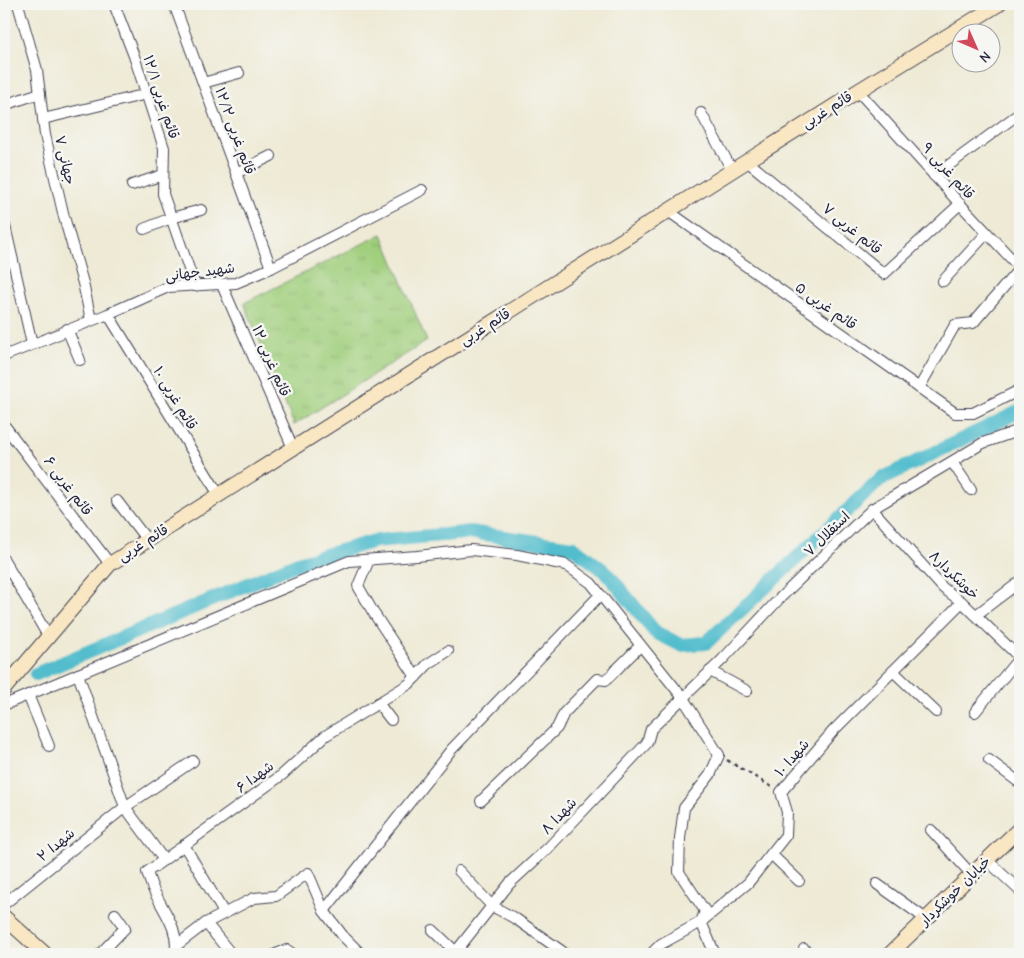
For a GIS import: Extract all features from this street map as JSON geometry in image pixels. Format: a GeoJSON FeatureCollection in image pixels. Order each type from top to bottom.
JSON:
{"type":"FeatureCollection","features":[{"type":"Feature","properties":{"kind":"main road","name":"قائم غربی"},"geometry":{"type":"LineString","coordinates":[[4,689],[110,564],[732,170],[999,4]]}},
{"type":"Feature","properties":{"kind":"main road","name":"خیابان خوشکردار"},"geometry":{"type":"LineString","coordinates":[[890,954],[1020,828]]}},
{"type":"Feature","properties":{"kind":"main road"},"geometry":{"type":"LineString","coordinates":[[4,917],[45,954]]}},
{"type":"Feature","properties":{"kind":"street","name":"جهانی ۷"},"geometry":{"type":"LineString","coordinates":[[18,4],[37,70],[45,136],[64,217],[92,320]]}},
{"type":"Feature","properties":{"kind":"street","name":"قائم غربی ۱۲/۱"},"geometry":{"type":"LineString","coordinates":[[114,4],[147,94],[164,148],[163,194],[195,286]]}},
{"type":"Feature","properties":{"kind":"street","name":"قائم غربی ۱۲/۲"},"geometry":{"type":"LineString","coordinates":[[174,4],[271,268]]}},
{"type":"Feature","properties":{"kind":"street"},"geometry":{"type":"LineString","coordinates":[[203,83],[239,73]]}},
{"type":"Feature","properties":{"kind":"street","name":"قائم غربی ۹"},"geometry":{"type":"LineString","coordinates":[[858,91],[1020,268]]}},
{"type":"Feature","properties":{"kind":"street"},"geometry":{"type":"LineString","coordinates":[[4,105],[40,93]]}},
{"type":"Feature","properties":{"kind":"street"},"geometry":{"type":"LineString","coordinates":[[43,119],[147,94]]}},
{"type":"Feature","properties":{"kind":"street"},"geometry":{"type":"LineString","coordinates":[[701,113],[732,170]]}},
{"type":"Feature","properties":{"kind":"street"},"geometry":{"type":"LineString","coordinates":[[934,176],[1020,113]]}},
{"type":"Feature","properties":{"kind":"street"},"geometry":{"type":"LineString","coordinates":[[236,172],[271,156]]}},
{"type":"Feature","properties":{"kind":"street","name":"قائم غربی ۷"},"geometry":{"type":"LineString","coordinates":[[747,161],[884,274],[960,204]]}},
{"type":"Feature","properties":{"kind":"street"},"geometry":{"type":"LineString","coordinates":[[132,185],[163,175]]}},
{"type":"Feature","properties":{"kind":"street","name":"شهید جهانی"},"geometry":{"type":"LineString","coordinates":[[4,356],[108,314],[168,287],[236,283],[271,268],[422,190]]}},
{"type":"Feature","properties":{"kind":"street"},"geometry":{"type":"LineString","coordinates":[[144,229],[171,218],[201,210]]}},
{"type":"Feature","properties":{"kind":"street","name":"قائم غربی ۵"},"geometry":{"type":"LineString","coordinates":[[668,211],[955,413],[973,412],[1020,390]]}},
{"type":"Feature","properties":{"kind":"street"},"geometry":{"type":"LineString","coordinates":[[5,226],[32,344]]}},
{"type":"Feature","properties":{"kind":"street"},"geometry":{"type":"LineString","coordinates":[[943,281],[987,233]]}},
{"type":"Feature","properties":{"kind":"street"},"geometry":{"type":"LineString","coordinates":[[919,388],[956,325],[973,323],[1020,268]]}},
{"type":"Feature","properties":{"kind":"street","name":"قائم غربی ۱۲"},"geometry":{"type":"LineString","coordinates":[[222,284],[294,448]]}},
{"type":"Feature","properties":{"kind":"street","name":"قائم غربی ۱۰"},"geometry":{"type":"LineString","coordinates":[[108,314],[218,495]]}},
{"type":"Feature","properties":{"kind":"street"},"geometry":{"type":"LineString","coordinates":[[67,329],[80,360]]}},
{"type":"Feature","properties":{"kind":"street","name":"قائم غربی ۶"},"geometry":{"type":"LineString","coordinates":[[4,425],[110,564]]}},
{"type":"Feature","properties":{"kind":"street","name":"استقلال ۷"},"geometry":{"type":"LineString","coordinates":[[683,698],[872,509],[983,443],[1020,430]]}},
{"type":"Feature","properties":{"kind":"street"},"geometry":{"type":"LineString","coordinates":[[952,462],[971,490]]}},
{"type":"Feature","properties":{"kind":"street"},"geometry":{"type":"LineString","coordinates":[[117,501],[147,540]]}},
{"type":"Feature","properties":{"kind":"street","name":"خوشکردار۸"},"geometry":{"type":"LineString","coordinates":[[872,509],[943,588],[962,602],[1020,658]]}},
{"type":"Feature","properties":{"kind":"street"},"geometry":{"type":"LineString","coordinates":[[4,705],[349,561],[471,550],[518,555],[566,565],[591,583],[683,698],[719,755],[710,775],[684,808],[680,838],[679,872],[704,911],[701,922],[714,954]]}},
{"type":"Feature","properties":{"kind":"street"},"geometry":{"type":"LineString","coordinates":[[4,560],[48,636]]}},
{"type":"Feature","properties":{"kind":"street"},"geometry":{"type":"LineString","coordinates":[[369,560],[358,586],[416,676]]}},
{"type":"Feature","properties":{"kind":"street"},"geometry":{"type":"LineString","coordinates":[[976,615],[1017,584]]}},
{"type":"Feature","properties":{"kind":"street"},"geometry":{"type":"LineString","coordinates":[[324,910],[451,750],[600,595]]}},
{"type":"Feature","properties":{"kind":"street","name":"شهدا ۱۰"},"geometry":{"type":"LineString","coordinates":[[651,954],[661,944],[701,922],[748,883],[786,835],[787,812],[781,792],[834,730],[962,602]]}},
{"type":"Feature","properties":{"kind":"street"},"geometry":{"type":"LineString","coordinates":[[481,801],[557,728],[564,714],[597,679],[606,680],[640,646]]}},
{"type":"Feature","properties":{"kind":"street","name":"شهدا ۶"},"geometry":{"type":"LineString","coordinates":[[176,949],[171,921],[154,890],[147,872],[282,776],[325,736],[409,684],[428,664],[448,651]]}},
{"type":"Feature","properties":{"kind":"street"},"geometry":{"type":"LineString","coordinates":[[975,712],[1020,658]]}},
{"type":"Feature","properties":{"kind":"street"},"geometry":{"type":"LineString","coordinates":[[710,671],[747,691]]}},
{"type":"Feature","properties":{"kind":"street"},"geometry":{"type":"LineString","coordinates":[[893,671],[936,712]]}},
{"type":"Feature","properties":{"kind":"street"},"geometry":{"type":"LineString","coordinates":[[78,674],[125,807],[164,860]]}},
{"type":"Feature","properties":{"kind":"street"},"geometry":{"type":"LineString","coordinates":[[28,695],[49,746]]}},
{"type":"Feature","properties":{"kind":"street","name":"شهدا ۸"},"geometry":{"type":"LineString","coordinates":[[455,953],[510,884],[549,847],[647,743],[651,729],[683,698]]}},
{"type":"Feature","properties":{"kind":"street"},"geometry":{"type":"LineString","coordinates":[[378,703],[392,720]]}},
{"type":"Feature","properties":{"kind":"street"},"geometry":{"type":"LineString","coordinates":[[988,760],[1020,783]]}},
{"type":"Feature","properties":{"kind":"street","name":"شهدا ۲"},"geometry":{"type":"LineString","coordinates":[[4,904],[125,807],[193,761]]}},
{"type":"Feature","properties":{"kind":"street"},"geometry":{"type":"LineString","coordinates":[[931,830],[972,875]]}},
{"type":"Feature","properties":{"kind":"street"},"geometry":{"type":"LineString","coordinates":[[184,845],[224,913]]}},
{"type":"Feature","properties":{"kind":"street"},"geometry":{"type":"LineString","coordinates":[[771,854],[799,881]]}},
{"type":"Feature","properties":{"kind":"street"},"geometry":{"type":"LineString","coordinates":[[987,860],[1020,891]]}},
{"type":"Feature","properties":{"kind":"street"},"geometry":{"type":"LineString","coordinates":[[459,872],[492,906],[538,935],[562,952],[561,954]]}},
{"type":"Feature","properties":{"kind":"street"},"geometry":{"type":"LineString","coordinates":[[176,949],[206,923],[254,898],[276,896],[308,873],[324,910],[343,936],[361,954]]}},
{"type":"Feature","properties":{"kind":"street"},"geometry":{"type":"LineString","coordinates":[[877,884],[926,919]]}},
{"type":"Feature","properties":{"kind":"street"},"geometry":{"type":"LineString","coordinates":[[100,954],[125,928],[115,914]]}},
{"type":"Feature","properties":{"kind":"street"},"geometry":{"type":"LineString","coordinates":[[206,923],[231,954]]}},
{"type":"Feature","properties":{"kind":"street"},"geometry":{"type":"LineString","coordinates":[[433,930],[455,953]]}},
{"type":"Feature","properties":{"kind":"street"},"geometry":{"type":"LineString","coordinates":[[276,954],[287,950],[293,954]]}},
{"type":"Feature","properties":{"kind":"path"},"geometry":{"type":"LineString","coordinates":[[719,755],[781,792]]}},
{"type":"Feature","properties":{"kind":"green space"},"geometry":{"type":"Polygon","coordinates":[[[382,234],[427,341],[294,425],[244,303],[382,234]]]}},
{"type":"Feature","properties":{"kind":"waterway"},"geometry":{"type":"LineString","coordinates":[[445,535],[470,532],[573,547],[607,573],[655,632],[681,645],[706,643],[881,479],[1020,411]]}},
{"type":"Feature","properties":{"kind":"waterway"},"geometry":{"type":"LineString","coordinates":[[36,674],[298,563],[375,541],[441,535]]}}]}
